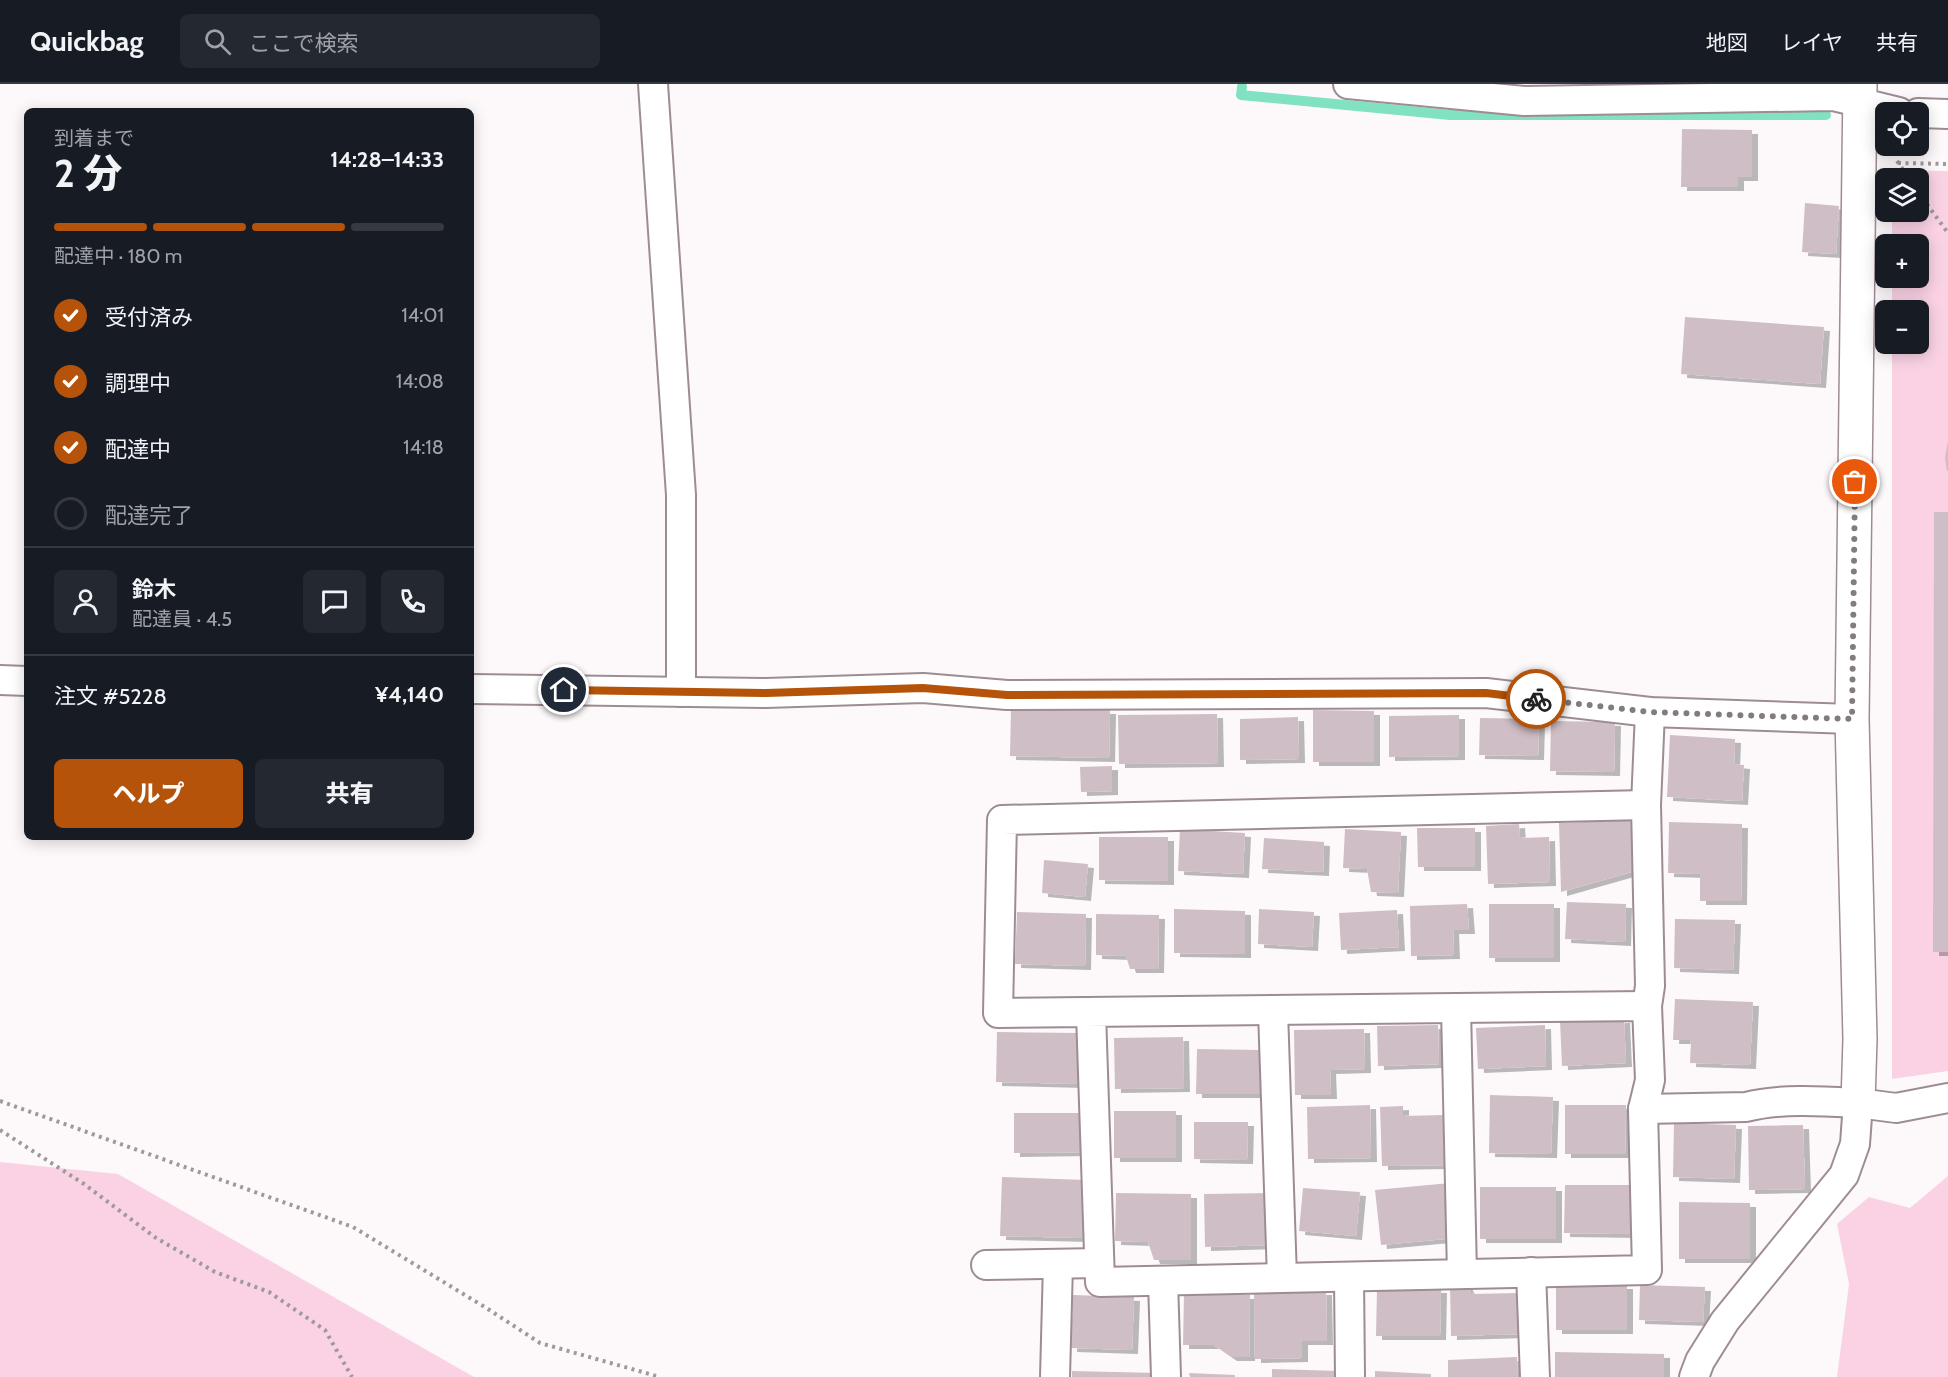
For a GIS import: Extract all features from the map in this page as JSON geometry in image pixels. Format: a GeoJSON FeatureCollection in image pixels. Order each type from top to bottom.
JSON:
{"type":"FeatureCollection","features":[{"type":"Feature","properties":{"kind":"street"},"geometry":{"type":"LineString","coordinates":[[653,84],[681,495],[681,692]]}},
{"type":"Feature","properties":{"kind":"street"},"geometry":{"type":"LineString","coordinates":[[1348,84],[1524,101],[1860,94],[1877,102]]}},
{"type":"Feature","properties":{"kind":"street"},"geometry":{"type":"LineString","coordinates":[[1694,1377],[1700,1361],[1725,1321],[1844,1175],[1856,1144],[1860,1039],[1852,719],[1860,94]]}},
{"type":"Feature","properties":{"kind":"street"},"geometry":{"type":"LineString","coordinates":[[1929,113],[1948,114]]}},
{"type":"Feature","properties":{"kind":"street"},"geometry":{"type":"LineString","coordinates":[[0,680],[24,681]]}},
{"type":"Feature","properties":{"kind":"street"},"geometry":{"type":"LineString","coordinates":[[474,688],[766,693],[923,688],[1007,695],[1486,693],[1650,712],[1852,719]]}},
{"type":"Feature","properties":{"kind":"street"},"geometry":{"type":"LineString","coordinates":[[1091,1013],[1100,1282],[1647,1270],[1643,1109],[1650,1080],[1647,1006],[1650,986],[1647,805],[1650,712]]}},
{"type":"Feature","properties":{"kind":"street"},"geometry":{"type":"LineString","coordinates":[[1647,805],[1002,820],[998,1014],[1647,1006]]}},
{"type":"Feature","properties":{"kind":"street"},"geometry":{"type":"LineString","coordinates":[[1456,1009],[1462,1274]]}},
{"type":"Feature","properties":{"kind":"street"},"geometry":{"type":"LineString","coordinates":[[1273,1011],[1282,1278]]}},
{"type":"Feature","properties":{"kind":"street"},"geometry":{"type":"LineString","coordinates":[[1643,1109],[1746,1107],[1760,1104],[1832,1101],[1896,1108],[1948,1098]]}},
{"type":"Feature","properties":{"kind":"street"},"geometry":{"type":"LineString","coordinates":[[986,1265],[1099,1263]]}},
{"type":"Feature","properties":{"kind":"street"},"geometry":{"type":"LineString","coordinates":[[1055,1377],[1058,1264]]}},
{"type":"Feature","properties":{"kind":"street"},"geometry":{"type":"LineString","coordinates":[[1531,1272],[1535,1377]]}},
{"type":"Feature","properties":{"kind":"street"},"geometry":{"type":"LineString","coordinates":[[1349,1276],[1350,1377]]}},
{"type":"Feature","properties":{"kind":"street"},"geometry":{"type":"LineString","coordinates":[[1163,1281],[1166,1377]]}},
{"type":"Feature","properties":{"kind":"path"},"geometry":{"type":"LineString","coordinates":[[1894,156],[1902,168]]}},
{"type":"Feature","properties":{"kind":"path"},"geometry":{"type":"LineString","coordinates":[[1898,163],[1948,164]]}},
{"type":"Feature","properties":{"kind":"path"},"geometry":{"type":"LineString","coordinates":[[1929,207],[1948,233]]}},
{"type":"Feature","properties":{"kind":"path"},"geometry":{"type":"LineString","coordinates":[[0,1101],[353,1227],[488,1309],[540,1344],[660,1377]]}},
{"type":"Feature","properties":{"kind":"path"},"geometry":{"type":"LineString","coordinates":[[0,1130],[84,1184],[156,1238],[215,1272],[269,1292],[325,1330],[352,1377]]}},
{"type":"Feature","properties":{"kind":"shaded area"},"geometry":{"type":"Polygon","coordinates":[[[1929,171],[1948,171],[1948,1071],[1892,1079],[1892,354],[1929,354],[1929,300],[1892,300],[1892,288],[1929,288],[1929,234],[1892,234],[1892,222],[1929,222],[1929,171]]]}},
{"type":"Feature","properties":{"kind":"shaded area"},"geometry":{"type":"Polygon","coordinates":[[[0,1162],[118,1174],[474,1377],[0,1377],[0,1162]]]}},
{"type":"Feature","properties":{"kind":"shaded area"},"geometry":{"type":"Polygon","coordinates":[[[1948,1176],[1948,1377],[1837,1377],[1849,1284],[1837,1224],[1869,1197],[1910,1208],[1948,1176]]]}},
{"type":"Feature","properties":{"kind":"building"},"geometry":{"type":"Polygon","coordinates":[[[1682,129],[1752,130],[1752,177],[1738,177],[1738,187],[1681,187],[1682,129]]]}},
{"type":"Feature","properties":{"kind":"building"},"geometry":{"type":"Polygon","coordinates":[[[1805,203],[1839,206],[1836,254],[1802,252],[1805,203]]]}},
{"type":"Feature","properties":{"kind":"building"},"geometry":{"type":"Polygon","coordinates":[[[1685,317],[1824,327],[1820,384],[1681,374],[1685,317]]]}},
{"type":"Feature","properties":{"kind":"building"},"geometry":{"type":"Polygon","coordinates":[[[1948,441],[1948,471],[1947,471],[1945,458],[1948,441]]]}},
{"type":"Feature","properties":{"kind":"building"},"geometry":{"type":"Polygon","coordinates":[[[1934,512],[1948,512],[1948,952],[1933,952],[1934,512]]]}},
{"type":"Feature","properties":{"kind":"building"},"geometry":{"type":"Polygon","coordinates":[[[1011,708],[1110,710],[1109,758],[1010,756],[1011,708]]]}},
{"type":"Feature","properties":{"kind":"building"},"geometry":{"type":"Polygon","coordinates":[[[1313,710],[1374,711],[1374,762],[1313,762],[1313,710]]]}},
{"type":"Feature","properties":{"kind":"building"},"geometry":{"type":"Polygon","coordinates":[[[1217,714],[1218,763],[1119,764],[1118,715],[1217,714]]]}},
{"type":"Feature","properties":{"kind":"building"},"geometry":{"type":"Polygon","coordinates":[[[1459,715],[1459,756],[1389,757],[1389,716],[1459,715]]]}},
{"type":"Feature","properties":{"kind":"building"},"geometry":{"type":"Polygon","coordinates":[[[1298,717],[1299,759],[1240,760],[1240,719],[1298,717]]]}},
{"type":"Feature","properties":{"kind":"building"},"geometry":{"type":"Polygon","coordinates":[[[1480,718],[1539,719],[1538,756],[1479,755],[1480,718]]]}},
{"type":"Feature","properties":{"kind":"building"},"geometry":{"type":"Polygon","coordinates":[[[1551,721],[1615,722],[1614,772],[1550,771],[1551,721]]]}},
{"type":"Feature","properties":{"kind":"building"},"geometry":{"type":"Polygon","coordinates":[[[1670,735],[1735,739],[1734,764],[1744,765],[1742,801],[1667,797],[1670,735]]]}},
{"type":"Feature","properties":{"kind":"building"},"geometry":{"type":"Polygon","coordinates":[[[1112,766],[1112,791],[1081,792],[1080,767],[1112,766]]]}},
{"type":"Feature","properties":{"kind":"building"},"geometry":{"type":"Polygon","coordinates":[[[1634,820],[1635,871],[1561,892],[1559,823],[1634,820]]]}},
{"type":"Feature","properties":{"kind":"building"},"geometry":{"type":"Polygon","coordinates":[[[1669,822],[1742,824],[1741,901],[1700,901],[1700,874],[1668,873],[1669,822]]]}},
{"type":"Feature","properties":{"kind":"building"},"geometry":{"type":"Polygon","coordinates":[[[1519,824],[1520,838],[1549,837],[1550,882],[1488,884],[1486,826],[1519,824]]]}},
{"type":"Feature","properties":{"kind":"building"},"geometry":{"type":"Polygon","coordinates":[[[1417,828],[1475,828],[1475,867],[1418,867],[1417,828]]]}},
{"type":"Feature","properties":{"kind":"building"},"geometry":{"type":"Polygon","coordinates":[[[1180,829],[1245,833],[1243,874],[1178,871],[1180,829]]]}},
{"type":"Feature","properties":{"kind":"building"},"geometry":{"type":"Polygon","coordinates":[[[1345,829],[1401,832],[1398,893],[1371,892],[1367,869],[1343,868],[1345,829]]]}},
{"type":"Feature","properties":{"kind":"building"},"geometry":{"type":"Polygon","coordinates":[[[1099,837],[1168,837],[1168,881],[1099,880],[1099,837]]]}},
{"type":"Feature","properties":{"kind":"building"},"geometry":{"type":"Polygon","coordinates":[[[1264,838],[1324,842],[1323,872],[1262,869],[1264,838]]]}},
{"type":"Feature","properties":{"kind":"building"},"geometry":{"type":"Polygon","coordinates":[[[1044,860],[1088,864],[1085,897],[1042,893],[1044,860]]]}},
{"type":"Feature","properties":{"kind":"building"},"geometry":{"type":"Polygon","coordinates":[[[1567,902],[1626,904],[1625,942],[1565,939],[1567,902]]]}},
{"type":"Feature","properties":{"kind":"building"},"geometry":{"type":"Polygon","coordinates":[[[1467,904],[1469,930],[1453,930],[1454,955],[1411,956],[1410,906],[1467,904]]]}},
{"type":"Feature","properties":{"kind":"building"},"geometry":{"type":"Polygon","coordinates":[[[1489,904],[1554,904],[1554,958],[1489,958],[1489,904]]]}},
{"type":"Feature","properties":{"kind":"building"},"geometry":{"type":"Polygon","coordinates":[[[1174,909],[1245,911],[1245,954],[1174,953],[1174,909]]]}},
{"type":"Feature","properties":{"kind":"building"},"geometry":{"type":"Polygon","coordinates":[[[1259,909],[1314,912],[1312,947],[1258,944],[1259,909]]]}},
{"type":"Feature","properties":{"kind":"building"},"geometry":{"type":"Polygon","coordinates":[[[1397,910],[1399,947],[1341,950],[1339,913],[1397,910]]]}},
{"type":"Feature","properties":{"kind":"building"},"geometry":{"type":"Polygon","coordinates":[[[1017,912],[1086,914],[1085,966],[1015,964],[1017,912]]]}},
{"type":"Feature","properties":{"kind":"building"},"geometry":{"type":"Polygon","coordinates":[[[1096,914],[1159,915],[1158,969],[1130,969],[1126,956],[1096,955],[1096,914]]]}},
{"type":"Feature","properties":{"kind":"building"},"geometry":{"type":"Polygon","coordinates":[[[1675,919],[1735,920],[1733,970],[1674,968],[1675,919]]]}},
{"type":"Feature","properties":{"kind":"building"},"geometry":{"type":"Polygon","coordinates":[[[1675,999],[1753,1002],[1750,1065],[1690,1063],[1691,1040],[1673,1040],[1675,999]]]}},
{"type":"Feature","properties":{"kind":"building"},"geometry":{"type":"Polygon","coordinates":[[[1624,1019],[1626,1063],[1562,1066],[1560,1021],[1624,1019]]]}},
{"type":"Feature","properties":{"kind":"building"},"geometry":{"type":"Polygon","coordinates":[[[1438,1025],[1439,1064],[1378,1066],[1377,1026],[1438,1025]]]}},
{"type":"Feature","properties":{"kind":"building"},"geometry":{"type":"Polygon","coordinates":[[[1545,1025],[1546,1066],[1478,1069],[1476,1028],[1545,1025]]]}},
{"type":"Feature","properties":{"kind":"building"},"geometry":{"type":"Polygon","coordinates":[[[1364,1029],[1365,1069],[1330,1070],[1331,1095],[1295,1095],[1294,1030],[1364,1029]]]}},
{"type":"Feature","properties":{"kind":"building"},"geometry":{"type":"Polygon","coordinates":[[[997,1032],[1080,1033],[1079,1084],[996,1082],[997,1032]]]}},
{"type":"Feature","properties":{"kind":"building"},"geometry":{"type":"Polygon","coordinates":[[[1183,1037],[1184,1088],[1115,1089],[1114,1038],[1183,1037]]]}},
{"type":"Feature","properties":{"kind":"building"},"geometry":{"type":"Polygon","coordinates":[[[1197,1049],[1261,1050],[1261,1094],[1196,1094],[1197,1049]]]}},
{"type":"Feature","properties":{"kind":"building"},"geometry":{"type":"Polygon","coordinates":[[[1490,1095],[1553,1097],[1551,1154],[1489,1153],[1490,1095]]]}},
{"type":"Feature","properties":{"kind":"building"},"geometry":{"type":"Polygon","coordinates":[[[1370,1105],[1371,1158],[1308,1159],[1307,1107],[1370,1105]]]}},
{"type":"Feature","properties":{"kind":"building"},"geometry":{"type":"Polygon","coordinates":[[[1565,1105],[1626,1105],[1625,1154],[1565,1154],[1565,1105]]]}},
{"type":"Feature","properties":{"kind":"building"},"geometry":{"type":"Polygon","coordinates":[[[1403,1106],[1403,1116],[1443,1115],[1444,1165],[1382,1166],[1380,1107],[1403,1106]]]}},
{"type":"Feature","properties":{"kind":"building"},"geometry":{"type":"Polygon","coordinates":[[[1114,1111],[1176,1111],[1176,1158],[1114,1158],[1114,1111]]]}},
{"type":"Feature","properties":{"kind":"building"},"geometry":{"type":"Polygon","coordinates":[[[1014,1113],[1082,1113],[1083,1152],[1014,1153],[1014,1113]]]}},
{"type":"Feature","properties":{"kind":"building"},"geometry":{"type":"Polygon","coordinates":[[[1194,1122],[1248,1122],[1247,1160],[1194,1159],[1194,1122]]]}},
{"type":"Feature","properties":{"kind":"building"},"geometry":{"type":"Polygon","coordinates":[[[1674,1123],[1736,1125],[1734,1179],[1673,1177],[1674,1123]]]}},
{"type":"Feature","properties":{"kind":"building"},"geometry":{"type":"Polygon","coordinates":[[[1803,1125],[1805,1189],[1749,1190],[1748,1126],[1803,1125]]]}},
{"type":"Feature","properties":{"kind":"building"},"geometry":{"type":"Polygon","coordinates":[[[1002,1177],[1086,1180],[1084,1238],[1000,1236],[1002,1177]]]}},
{"type":"Feature","properties":{"kind":"building"},"geometry":{"type":"Polygon","coordinates":[[[1450,1183],[1455,1238],[1381,1245],[1375,1190],[1450,1183]]]}},
{"type":"Feature","properties":{"kind":"building"},"geometry":{"type":"Polygon","coordinates":[[[1565,1185],[1635,1185],[1635,1234],[1564,1233],[1565,1185]]]}},
{"type":"Feature","properties":{"kind":"building"},"geometry":{"type":"Polygon","coordinates":[[[1480,1187],[1556,1187],[1556,1239],[1480,1239],[1480,1187]]]}},
{"type":"Feature","properties":{"kind":"building"},"geometry":{"type":"Polygon","coordinates":[[[1303,1188],[1360,1192],[1356,1236],[1299,1231],[1303,1188]]]}},
{"type":"Feature","properties":{"kind":"building"},"geometry":{"type":"Polygon","coordinates":[[[1116,1193],[1191,1194],[1191,1260],[1154,1260],[1148,1242],[1115,1241],[1116,1193]]]}},
{"type":"Feature","properties":{"kind":"building"},"geometry":{"type":"Polygon","coordinates":[[[1271,1193],[1272,1245],[1205,1247],[1204,1194],[1271,1193]]]}},
{"type":"Feature","properties":{"kind":"building"},"geometry":{"type":"Polygon","coordinates":[[[1679,1202],[1750,1203],[1750,1259],[1679,1259],[1679,1202]]]}},
{"type":"Feature","properties":{"kind":"building"},"geometry":{"type":"Polygon","coordinates":[[[1466,1285],[1471,1294],[1520,1293],[1521,1334],[1451,1336],[1450,1286],[1466,1285]]]}},
{"type":"Feature","properties":{"kind":"building"},"geometry":{"type":"Polygon","coordinates":[[[1556,1285],[1627,1285],[1627,1330],[1556,1330],[1556,1285]]]}},
{"type":"Feature","properties":{"kind":"building"},"geometry":{"type":"Polygon","coordinates":[[[1640,1285],[1705,1287],[1703,1322],[1639,1320],[1640,1285]]]}},
{"type":"Feature","properties":{"kind":"building"},"geometry":{"type":"Polygon","coordinates":[[[1377,1288],[1441,1289],[1440,1336],[1376,1336],[1377,1288]]]}},
{"type":"Feature","properties":{"kind":"building"},"geometry":{"type":"Polygon","coordinates":[[[1326,1291],[1327,1341],[1302,1341],[1302,1358],[1255,1359],[1254,1293],[1326,1291]]]}},
{"type":"Feature","properties":{"kind":"building"},"geometry":{"type":"Polygon","coordinates":[[[1184,1294],[1250,1295],[1249,1357],[1231,1357],[1214,1345],[1183,1345],[1184,1294]]]}},
{"type":"Feature","properties":{"kind":"building"},"geometry":{"type":"Polygon","coordinates":[[[1073,1295],[1134,1297],[1132,1350],[1071,1348],[1073,1295]]]}},
{"type":"Feature","properties":{"kind":"building"},"geometry":{"type":"Polygon","coordinates":[[[1555,1352],[1664,1354],[1664,1377],[1555,1377],[1555,1352]]]}},
{"type":"Feature","properties":{"kind":"building"},"geometry":{"type":"Polygon","coordinates":[[[1517,1357],[1518,1377],[1448,1377],[1448,1360],[1517,1357]]]}},
{"type":"Feature","properties":{"kind":"building"},"geometry":{"type":"Polygon","coordinates":[[[1272,1369],[1339,1371],[1339,1377],[1272,1377],[1272,1369]]]}},
{"type":"Feature","properties":{"kind":"building"},"geometry":{"type":"Polygon","coordinates":[[[1072,1371],[1157,1373],[1157,1377],[1072,1377],[1072,1371]]]}},
{"type":"Feature","properties":{"kind":"building"},"geometry":{"type":"Polygon","coordinates":[[[1375,1371],[1431,1374],[1431,1377],[1375,1377],[1375,1371]]]}},
{"type":"Feature","properties":{"kind":"building"},"geometry":{"type":"Polygon","coordinates":[[[1189,1373],[1235,1375],[1235,1377],[1190,1377],[1189,1373]]]}},
{"type":"Feature","properties":{"kind":"waterway"},"geometry":{"type":"LineString","coordinates":[[1242,87],[1241,95],[1450,115],[1826,115]]}},
{"type":"Feature","properties":{"kind":"way so far"},"geometry":{"type":"LineString","coordinates":[[1536,699],[1650,712],[1852,719],[1855,482]]}},
{"type":"Feature","properties":{"kind":"route"},"geometry":{"type":"LineString","coordinates":[[564,690],[766,693],[923,688],[1007,695],[1486,693],[1536,699]]}}]}
